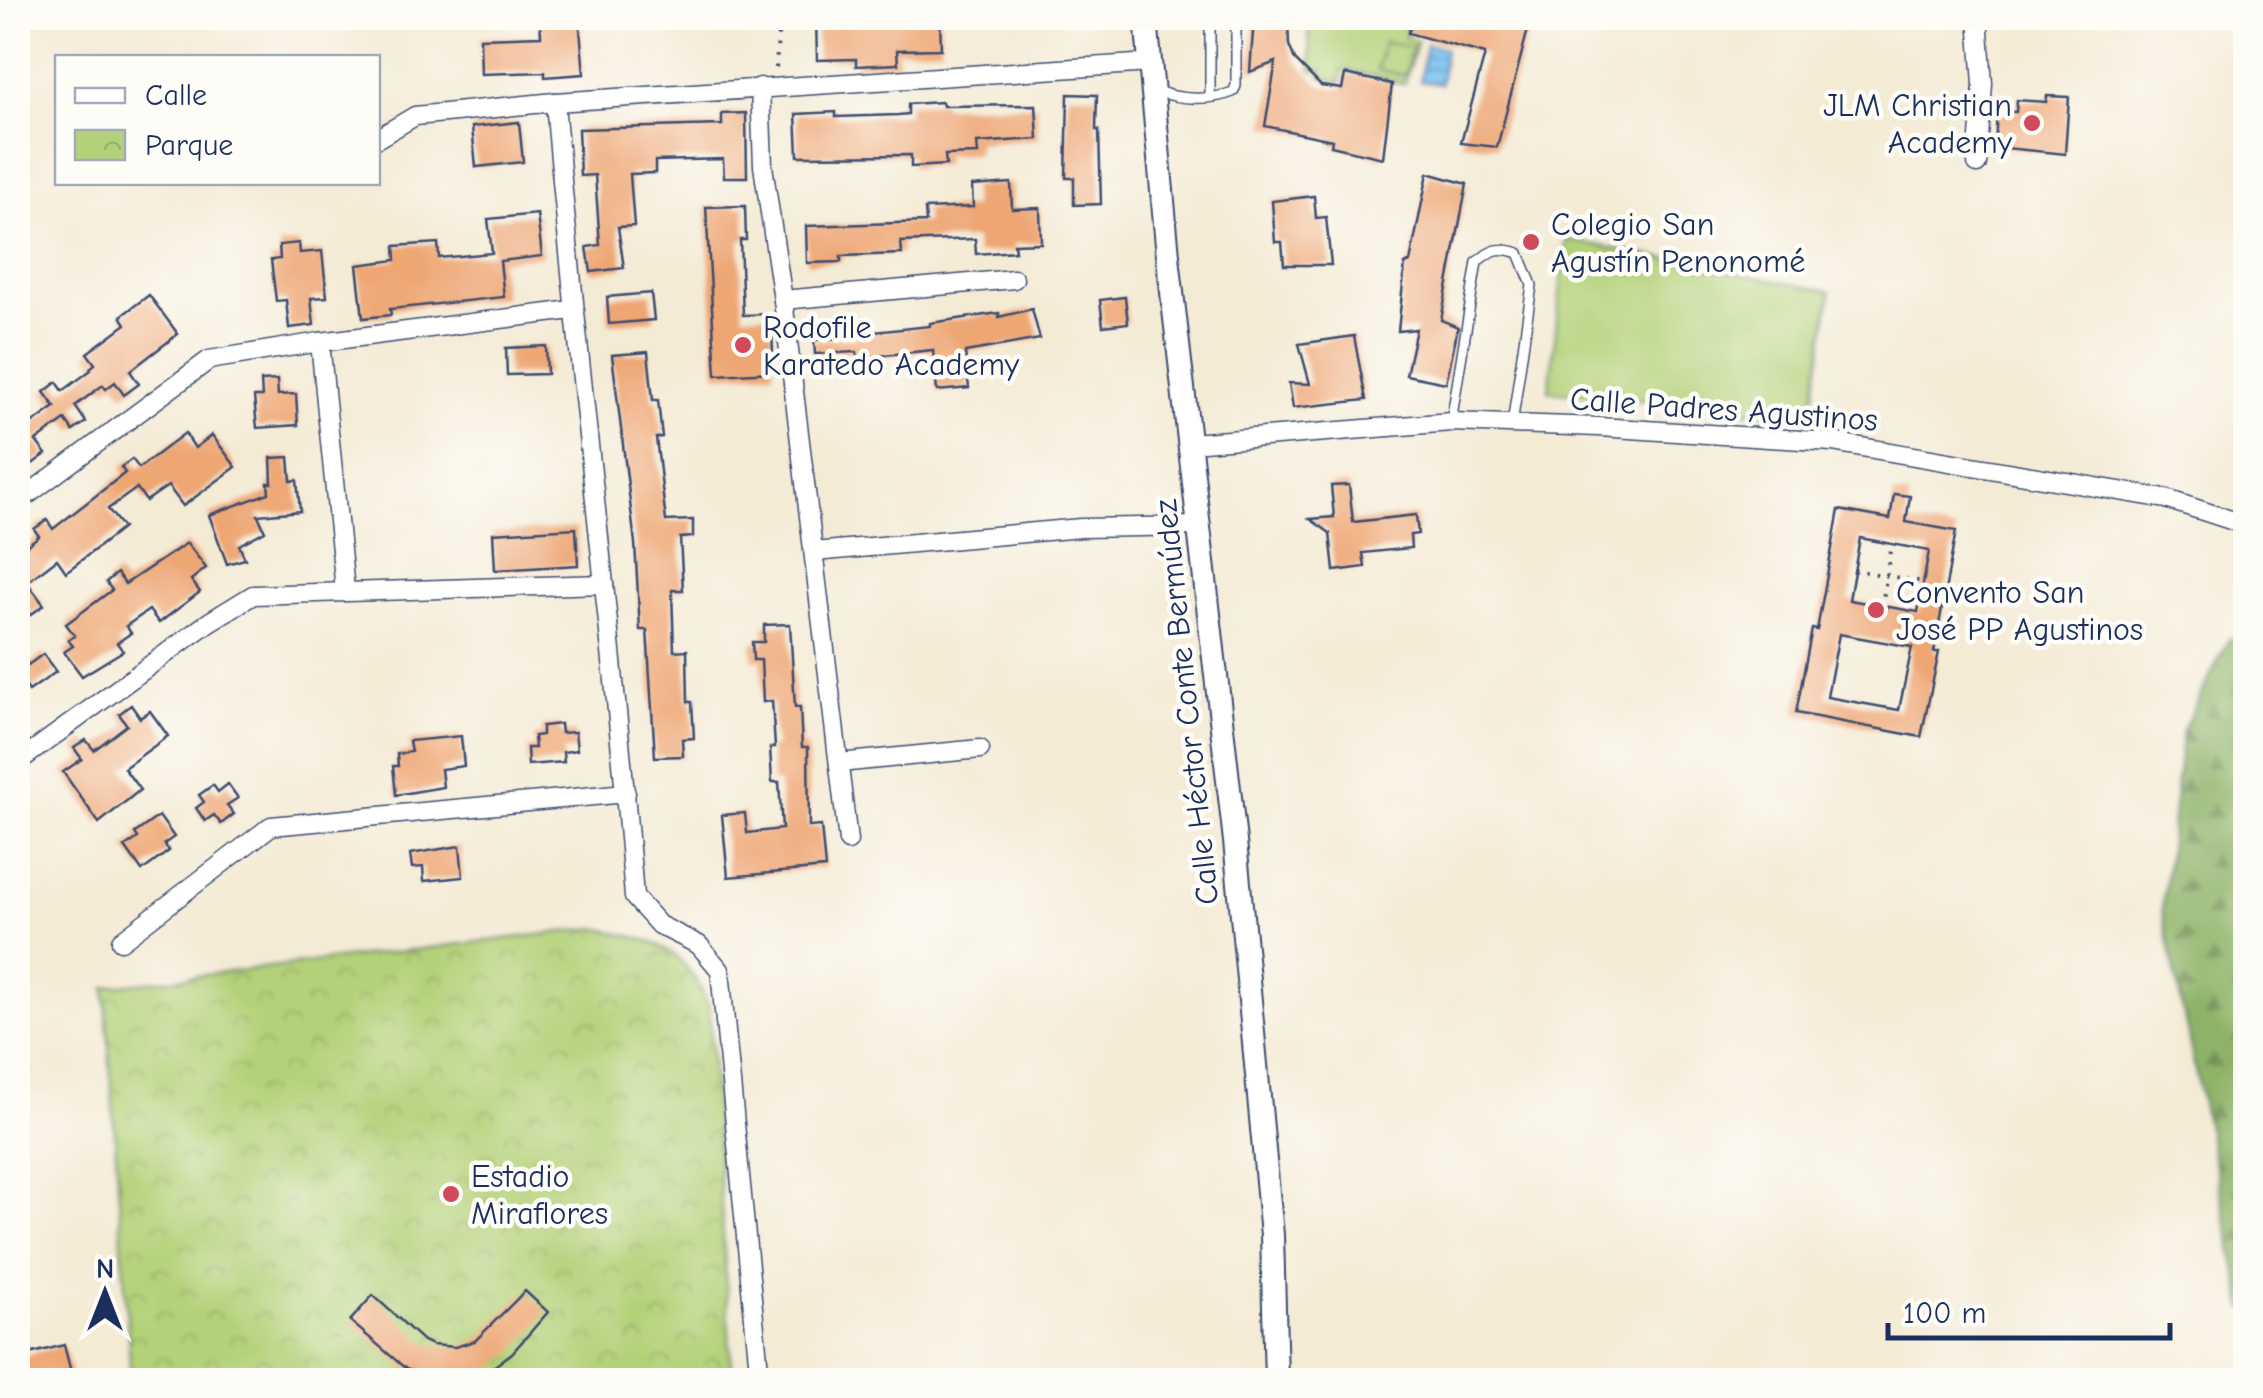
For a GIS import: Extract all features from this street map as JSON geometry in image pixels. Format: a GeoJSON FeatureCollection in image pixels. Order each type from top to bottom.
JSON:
{"type":"FeatureCollection","features":[{"type":"Feature","properties":{"kind":"street","name":"Calle Héctor Conte Bermúdez"},"geometry":{"type":"LineString","coordinates":[[1146,18],[1169,266],[1235,841],[1268,1195],[1276,1380]]}},
{"type":"Feature","properties":{"kind":"street"},"geometry":{"type":"LineString","coordinates":[[1977,164],[1982,84],[1978,18]]}},
{"type":"Feature","properties":{"kind":"street"},"geometry":{"type":"LineString","coordinates":[[380,137],[415,116],[555,102],[1151,63]]}},
{"type":"Feature","properties":{"kind":"street"},"geometry":{"type":"LineString","coordinates":[[768,87],[763,166],[783,300],[848,841]]}},
{"type":"Feature","properties":{"kind":"street"},"geometry":{"type":"LineString","coordinates":[[555,102],[572,310],[604,584],[634,897],[659,925],[699,945],[720,970],[760,1380]]}},
{"type":"Feature","properties":{"kind":"street"},"geometry":{"type":"LineString","coordinates":[[783,300],[1014,279]]}},
{"type":"Feature","properties":{"kind":"street"},"geometry":{"type":"LineString","coordinates":[[18,502],[209,360],[572,310]]}},
{"type":"Feature","properties":{"kind":"street"},"geometry":{"type":"LineString","coordinates":[[320,342],[345,590]]}},
{"type":"Feature","properties":{"kind":"street","name":"Calle Padres Agustinos"},"geometry":{"type":"LineString","coordinates":[[1191,444],[1451,422],[1832,442],[2166,499],[2246,526]]}},
{"type":"Feature","properties":{"kind":"street"},"geometry":{"type":"LineString","coordinates":[[814,552],[1081,528],[1200,526]]}},
{"type":"Feature","properties":{"kind":"street"},"geometry":{"type":"LineString","coordinates":[[18,762],[246,598],[261,593],[604,584]]}},
{"type":"Feature","properties":{"kind":"street"},"geometry":{"type":"LineString","coordinates":[[839,763],[980,749]]}},
{"type":"Feature","properties":{"kind":"street"},"geometry":{"type":"LineString","coordinates":[[121,941],[272,826],[626,793]]}},
{"type":"Feature","properties":{"kind":"lane"},"geometry":{"type":"LineString","coordinates":[[1210,18],[1210,97]]}},
{"type":"Feature","properties":{"kind":"lane"},"geometry":{"type":"LineString","coordinates":[[1154,90],[1177,98],[1230,94],[1236,86],[1236,18]]}},
{"type":"Feature","properties":{"kind":"lane"},"geometry":{"type":"LineString","coordinates":[[1451,422],[1477,262],[1501,247],[1519,254],[1532,285],[1512,425]]}},
{"type":"Feature","properties":{"kind":"path"},"geometry":{"type":"LineString","coordinates":[[768,87],[779,18]]}},
{"type":"Feature","properties":{"kind":"path"},"geometry":{"type":"LineString","coordinates":[[1882,606],[1891,544]]}},
{"type":"Feature","properties":{"kind":"path"},"geometry":{"type":"LineString","coordinates":[[1854,570],[1923,582]]}},
{"type":"Feature","properties":{"kind":"green space"},"geometry":{"type":"Polygon","coordinates":[[[1307,18],[1411,18],[1405,37],[1417,41],[1404,84],[1347,70],[1342,71],[1340,83],[1321,77],[1322,71],[1312,71],[1307,18]]]}},
{"type":"Feature","properties":{"kind":"green space"},"geometry":{"type":"Polygon","coordinates":[[[1384,42],[1413,47],[1405,75],[1377,70],[1384,42]]]}},
{"type":"Feature","properties":{"kind":"green space"},"geometry":{"type":"Polygon","coordinates":[[[1566,239],[1831,292],[1811,418],[1549,391],[1566,239]]]}},
{"type":"Feature","properties":{"kind":"green space"},"geometry":{"type":"Polygon","coordinates":[[[2229,639],[2246,639],[2245,1311],[2162,910],[2183,730],[2229,639]]]}},
{"type":"Feature","properties":{"kind":"green space"},"geometry":{"type":"Polygon","coordinates":[[[596,928],[666,949],[689,971],[709,1007],[732,1380],[131,1380],[105,987],[596,928]]]}},
{"type":"Feature","properties":{"kind":"water"},"geometry":{"type":"Polygon","coordinates":[[[1426,44],[1445,49],[1440,84],[1420,81],[1426,44]]]}},
{"type":"Feature","properties":{"kind":"building"},"geometry":{"type":"Polygon","coordinates":[[[579,18],[584,74],[481,74],[480,38],[541,36],[540,19],[579,18]]]}},
{"type":"Feature","properties":{"kind":"building"},"geometry":{"type":"Polygon","coordinates":[[[816,18],[940,18],[941,49],[897,50],[898,64],[856,66],[856,59],[817,60],[816,18]]]}},
{"type":"Feature","properties":{"kind":"building"},"geometry":{"type":"Polygon","coordinates":[[[1254,18],[1288,18],[1289,45],[1295,60],[1321,86],[1342,89],[1345,74],[1392,84],[1383,158],[1331,146],[1332,140],[1265,126],[1276,62],[1250,72],[1254,18]]]}},
{"type":"Feature","properties":{"kind":"building"},"geometry":{"type":"Polygon","coordinates":[[[1413,18],[1531,18],[1497,147],[1461,143],[1485,54],[1408,33],[1413,18]]]}},
{"type":"Feature","properties":{"kind":"building"},"geometry":{"type":"Polygon","coordinates":[[[1068,94],[1097,95],[1101,204],[1074,205],[1074,178],[1066,178],[1068,94]]]}},
{"type":"Feature","properties":{"kind":"building","name":"JLM Christian Academy"},"geometry":{"type":"Polygon","coordinates":[[[2047,96],[2069,97],[2065,154],[1995,147],[1997,111],[2016,112],[2017,100],[2046,102],[2047,96]]]}},
{"type":"Feature","properties":{"kind":"building"},"geometry":{"type":"Polygon","coordinates":[[[942,102],[943,106],[1036,105],[1038,139],[977,143],[978,154],[945,155],[946,165],[911,167],[911,155],[798,156],[796,114],[898,115],[908,114],[908,104],[942,102]]]}},
{"type":"Feature","properties":{"kind":"building"},"geometry":{"type":"Polygon","coordinates":[[[746,113],[747,177],[724,177],[723,159],[655,161],[655,173],[630,174],[634,226],[618,227],[624,268],[591,272],[587,247],[600,245],[595,175],[580,176],[578,129],[722,125],[722,114],[746,113]]]}},
{"type":"Feature","properties":{"kind":"building"},"geometry":{"type":"Polygon","coordinates":[[[519,122],[523,162],[476,167],[472,127],[519,122]]]}},
{"type":"Feature","properties":{"kind":"building"},"geometry":{"type":"Polygon","coordinates":[[[1428,173],[1467,184],[1441,320],[1458,327],[1446,383],[1406,375],[1416,329],[1398,331],[1405,264],[1410,262],[1428,173]]]}},
{"type":"Feature","properties":{"kind":"building"},"geometry":{"type":"Polygon","coordinates":[[[1011,183],[1012,209],[1040,208],[1041,243],[1014,244],[1015,251],[976,254],[975,239],[901,242],[902,254],[841,256],[841,262],[807,263],[806,226],[926,222],[925,209],[973,207],[972,186],[1011,183]]]}},
{"type":"Feature","properties":{"kind":"building"},"geometry":{"type":"Polygon","coordinates":[[[1314,196],[1316,218],[1326,217],[1331,265],[1284,265],[1282,242],[1275,242],[1272,201],[1314,196]]]}},
{"type":"Feature","properties":{"kind":"building"},"geometry":{"type":"Polygon","coordinates":[[[745,206],[746,240],[740,240],[743,315],[771,314],[774,372],[716,375],[706,207],[745,206]]]}},
{"type":"Feature","properties":{"kind":"building"},"geometry":{"type":"Polygon","coordinates":[[[537,214],[542,256],[500,261],[504,297],[390,309],[391,315],[363,318],[357,265],[396,260],[395,246],[438,243],[439,258],[492,253],[488,219],[537,214]]]}},
{"type":"Feature","properties":{"kind":"building"},"geometry":{"type":"Polygon","coordinates":[[[299,243],[300,253],[322,251],[327,297],[311,298],[314,325],[289,328],[286,300],[276,301],[271,260],[280,259],[279,245],[299,243]]]}},
{"type":"Feature","properties":{"kind":"building"},"geometry":{"type":"Polygon","coordinates":[[[651,293],[654,320],[609,324],[607,297],[651,293]]]}},
{"type":"Feature","properties":{"kind":"building"},"geometry":{"type":"Polygon","coordinates":[[[149,295],[178,334],[130,371],[139,384],[124,395],[115,382],[106,389],[103,385],[75,406],[86,422],[73,431],[65,420],[36,441],[46,454],[31,465],[18,447],[18,415],[26,428],[55,407],[44,392],[57,382],[63,391],[91,370],[95,364],[87,353],[126,324],[121,316],[149,295]]]}},
{"type":"Feature","properties":{"kind":"building"},"geometry":{"type":"Polygon","coordinates":[[[1125,297],[1128,323],[1103,326],[1100,300],[1125,297]]]}},
{"type":"Feature","properties":{"kind":"building"},"geometry":{"type":"Polygon","coordinates":[[[1032,309],[1040,339],[965,352],[969,388],[937,391],[933,350],[858,358],[857,352],[815,354],[814,340],[856,338],[855,334],[999,313],[999,317],[1032,309]]]}},
{"type":"Feature","properties":{"kind":"building"},"geometry":{"type":"Polygon","coordinates":[[[1354,336],[1366,400],[1293,408],[1289,383],[1310,384],[1299,344],[1354,336]]]}},
{"type":"Feature","properties":{"kind":"building"},"geometry":{"type":"Polygon","coordinates":[[[546,346],[547,374],[507,375],[506,348],[546,346]]]}},
{"type":"Feature","properties":{"kind":"building"},"geometry":{"type":"Polygon","coordinates":[[[648,352],[662,437],[656,438],[666,521],[693,520],[693,537],[680,538],[683,590],[672,590],[674,651],[687,650],[688,702],[692,702],[694,738],[682,739],[683,756],[655,757],[647,630],[640,630],[635,543],[612,355],[648,352]]]}},
{"type":"Feature","properties":{"kind":"building"},"geometry":{"type":"Polygon","coordinates":[[[277,380],[278,395],[296,394],[298,425],[257,428],[254,397],[262,397],[261,381],[277,380]]]}},
{"type":"Feature","properties":{"kind":"building"},"geometry":{"type":"Polygon","coordinates":[[[185,433],[195,448],[212,435],[236,467],[183,506],[168,486],[146,501],[137,488],[108,509],[123,528],[66,572],[57,559],[27,582],[44,605],[18,624],[18,552],[39,536],[34,529],[47,520],[53,529],[125,473],[121,467],[132,459],[139,468],[185,433]]]}},
{"type":"Feature","properties":{"kind":"building"},"geometry":{"type":"Polygon","coordinates":[[[289,457],[291,481],[297,480],[300,511],[258,515],[265,531],[239,545],[245,559],[227,564],[209,515],[269,493],[271,458],[289,457]]]}},
{"type":"Feature","properties":{"kind":"building"},"geometry":{"type":"Polygon","coordinates":[[[1349,485],[1353,522],[1416,515],[1418,534],[1410,535],[1411,548],[1363,553],[1365,567],[1334,571],[1330,533],[1310,519],[1334,517],[1331,486],[1349,485]]]}},
{"type":"Feature","properties":{"kind":"building"},"geometry":{"type":"Polygon","coordinates":[[[1894,494],[1910,496],[1906,522],[1956,531],[1934,652],[1939,652],[1921,737],[1796,713],[1812,629],[1817,630],[1839,510],[1890,519],[1894,494]],[[1860,538],[1849,600],[1918,612],[1929,551],[1860,538]],[[1839,634],[1827,697],[1899,710],[1912,647],[1839,634]]]}},
{"type":"Feature","properties":{"kind":"building"},"geometry":{"type":"Polygon","coordinates":[[[576,528],[578,565],[495,570],[493,533],[576,528]]]}},
{"type":"Feature","properties":{"kind":"building"},"geometry":{"type":"Polygon","coordinates":[[[187,543],[206,568],[191,580],[200,592],[159,623],[149,610],[126,626],[131,633],[117,643],[123,651],[82,676],[64,652],[73,646],[68,640],[75,636],[66,624],[112,590],[106,582],[117,573],[125,584],[187,543]]]}},
{"type":"Feature","properties":{"kind":"building"},"geometry":{"type":"Polygon","coordinates":[[[790,624],[795,707],[800,707],[802,747],[808,747],[809,827],[821,826],[825,868],[728,877],[722,815],[745,813],[747,833],[782,829],[779,782],[772,782],[772,701],[763,702],[761,660],[753,660],[752,642],[764,642],[764,625],[790,624]]]}},
{"type":"Feature","properties":{"kind":"building"},"geometry":{"type":"Polygon","coordinates":[[[18,651],[28,665],[43,654],[56,672],[29,691],[18,676],[18,651]]]}},
{"type":"Feature","properties":{"kind":"building"},"geometry":{"type":"Polygon","coordinates":[[[131,705],[140,718],[150,711],[168,736],[124,768],[140,790],[99,823],[63,772],[82,759],[74,748],[86,740],[94,750],[127,725],[119,714],[131,705]]]}},
{"type":"Feature","properties":{"kind":"building"},"geometry":{"type":"Polygon","coordinates":[[[560,724],[561,733],[575,732],[577,750],[563,752],[564,762],[528,765],[527,748],[535,748],[534,736],[542,735],[542,726],[560,724]]]}},
{"type":"Feature","properties":{"kind":"building"},"geometry":{"type":"Polygon","coordinates":[[[461,736],[464,766],[441,769],[443,787],[396,795],[393,766],[398,766],[397,754],[411,752],[409,741],[461,736]]]}},
{"type":"Feature","properties":{"kind":"building"},"geometry":{"type":"Polygon","coordinates":[[[228,784],[238,798],[227,805],[234,814],[221,824],[214,815],[205,821],[196,808],[204,802],[199,795],[213,785],[218,792],[228,784]]]}},
{"type":"Feature","properties":{"kind":"building"},"geometry":{"type":"Polygon","coordinates":[[[159,816],[174,837],[164,844],[169,851],[142,871],[125,847],[138,838],[135,833],[159,816]]]}},
{"type":"Feature","properties":{"kind":"building"},"geometry":{"type":"Polygon","coordinates":[[[460,846],[463,877],[424,881],[423,867],[412,868],[410,854],[460,846]]]}},
{"type":"Feature","properties":{"kind":"building"},"geometry":{"type":"Polygon","coordinates":[[[525,1291],[548,1312],[512,1353],[476,1376],[432,1378],[406,1369],[350,1321],[373,1295],[423,1341],[455,1347],[475,1341],[525,1291]]]}},
{"type":"Feature","properties":{"kind":"building"},"geometry":{"type":"Polygon","coordinates":[[[64,1345],[73,1380],[22,1380],[18,1357],[64,1345]]]}},
{"type":"Feature","properties":{"kind":"place","name":"JLM Christian Academy"},"geometry":{"type":"Point","coordinates":[2032,123]}},
{"type":"Feature","properties":{"kind":"place","name":"Colegio San Agustín Penonomé"},"geometry":{"type":"Point","coordinates":[1531,242]}},
{"type":"Feature","properties":{"kind":"place","name":"Rodofile Karatedo Academy"},"geometry":{"type":"Point","coordinates":[743,345]}},
{"type":"Feature","properties":{"kind":"place","name":"Convento San José PP Agustinos"},"geometry":{"type":"Point","coordinates":[1876,610]}},
{"type":"Feature","properties":{"kind":"place","name":"Estadio Miraflores"},"geometry":{"type":"Point","coordinates":[451,1194]}}]}
